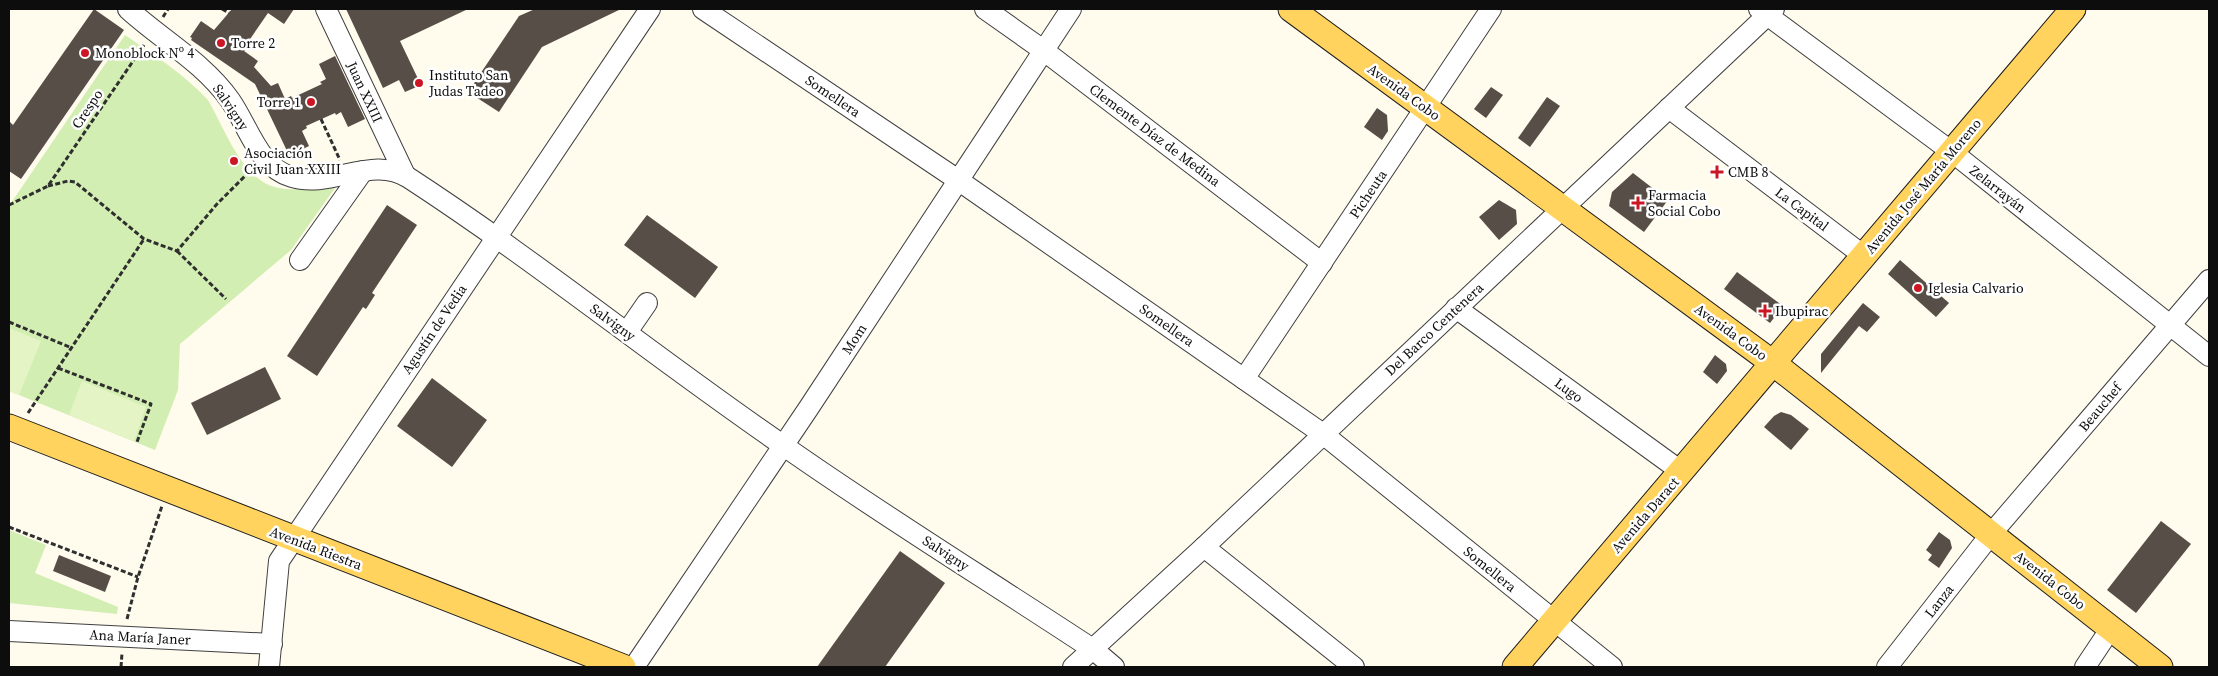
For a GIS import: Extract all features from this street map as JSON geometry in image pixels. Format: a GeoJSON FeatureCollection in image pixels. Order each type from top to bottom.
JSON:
{"type":"FeatureCollection","features":[{"type":"Feature","properties":{"kind":"main road","name":"Avenida Cobo"},"geometry":{"type":"LineString","coordinates":[[1291,9],[1773,363],[2160,667]]}},
{"type":"Feature","properties":{"kind":"main road","name":"Avenida José María Moreno"},"geometry":{"type":"LineString","coordinates":[[1773,363],[2073,9]]}},
{"type":"Feature","properties":{"kind":"main road","name":"Avenida Daract"},"geometry":{"type":"LineString","coordinates":[[1515,667],[1773,363]]}},
{"type":"Feature","properties":{"kind":"main road","name":"Avenida Riestra"},"geometry":{"type":"LineString","coordinates":[[13,429],[623,667]]}},
{"type":"Feature","properties":{"kind":"street","name":"Salvigny"},"geometry":{"type":"LineString","coordinates":[[128,9],[194,61],[212,78],[230,100],[260,152],[276,170],[291,177],[306,180],[386,169],[405,175],[496,237],[784,446],[1092,659],[1114,667]]}},
{"type":"Feature","properties":{"kind":"street","name":"Juan XXIII"},"geometry":{"type":"LineString","coordinates":[[326,9],[405,175]]}},
{"type":"Feature","properties":{"kind":"street","name":"Agustín de Vedia"},"geometry":{"type":"LineString","coordinates":[[269,667],[279,560],[650,9]]}},
{"type":"Feature","properties":{"kind":"street","name":"Somellera"},"geometry":{"type":"LineString","coordinates":[[703,9],[958,180],[1323,434],[1612,667]]}},
{"type":"Feature","properties":{"kind":"street","name":"Clemente Díaz de Medina"},"geometry":{"type":"LineString","coordinates":[[985,9],[1044,50],[1322,264]]}},
{"type":"Feature","properties":{"kind":"street","name":"Mom"},"geometry":{"type":"LineString","coordinates":[[634,667],[784,446],[1071,9]]}},
{"type":"Feature","properties":{"kind":"street","name":"Picheuta"},"geometry":{"type":"LineString","coordinates":[[1244,379],[1491,9]]}},
{"type":"Feature","properties":{"kind":"street","name":"Zelarrayán"},"geometry":{"type":"LineString","coordinates":[[1767,11],[1952,152],[2209,356]]}},
{"type":"Feature","properties":{"kind":"street","name":"Del Barco Centenera"},"geometry":{"type":"LineString","coordinates":[[1073,667],[1092,659],[1204,547],[1668,108],[1767,11]]}},
{"type":"Feature","properties":{"kind":"street","name":"La Capital"},"geometry":{"type":"LineString","coordinates":[[1668,108],[1864,256]]}},
{"type":"Feature","properties":{"kind":"street"},"geometry":{"type":"LineString","coordinates":[[300,260],[355,172]]}},
{"type":"Feature","properties":{"kind":"street","name":"Beauchef"},"geometry":{"type":"LineString","coordinates":[[1991,534],[2209,280]]}},
{"type":"Feature","properties":{"kind":"street"},"geometry":{"type":"LineString","coordinates":[[627,332],[647,304]]}},
{"type":"Feature","properties":{"kind":"street","name":"Lugo"},"geometry":{"type":"LineString","coordinates":[[1456,308],[1682,472]]}},
{"type":"Feature","properties":{"kind":"street","name":"Lanza"},"geometry":{"type":"LineString","coordinates":[[1886,667],[1991,534]]}},
{"type":"Feature","properties":{"kind":"street"},"geometry":{"type":"LineString","coordinates":[[1204,547],[1354,667]]}},
{"type":"Feature","properties":{"kind":"street"},"geometry":{"type":"LineString","coordinates":[[2085,667],[2111,628]]}},
{"type":"Feature","properties":{"kind":"street","name":"Ana María Janer"},"geometry":{"type":"LineString","coordinates":[[9,631],[272,644]]}},
{"type":"Feature","properties":{"kind":"path","name":"Crespo"},"geometry":{"type":"LineString","coordinates":[[9,205],[48,186],[168,9]]}},
{"type":"Feature","properties":{"kind":"path"},"geometry":{"type":"LineString","coordinates":[[222,9],[229,13]]}},
{"type":"Feature","properties":{"kind":"path"},"geometry":{"type":"LineString","coordinates":[[321,119],[355,172]]}},
{"type":"Feature","properties":{"kind":"path"},"geometry":{"type":"LineString","coordinates":[[177,251],[217,204],[251,169],[267,162]]}},
{"type":"Feature","properties":{"kind":"path"},"geometry":{"type":"LineString","coordinates":[[48,186],[68,180],[75,182],[144,239],[177,251],[226,299]]}},
{"type":"Feature","properties":{"kind":"path"},"geometry":{"type":"LineString","coordinates":[[13,429],[72,348],[144,239]]}},
{"type":"Feature","properties":{"kind":"path"},"geometry":{"type":"LineString","coordinates":[[9,322],[72,348]]}},
{"type":"Feature","properties":{"kind":"path"},"geometry":{"type":"LineString","coordinates":[[58,368],[151,404],[137,442]]}},
{"type":"Feature","properties":{"kind":"path"},"geometry":{"type":"LineString","coordinates":[[123,636],[138,577],[168,489]]}},
{"type":"Feature","properties":{"kind":"path"},"geometry":{"type":"LineString","coordinates":[[9,527],[138,577]]}},
{"type":"Feature","properties":{"kind":"green space"},"geometry":{"type":"Polygon","coordinates":[[[125,35],[179,73],[208,100],[243,163],[263,182],[283,189],[291,189],[308,188],[340,181],[291,250],[180,344],[178,390],[155,450],[9,391],[9,206],[125,35]]]}},
{"type":"Feature","properties":{"kind":"green space"},"geometry":{"type":"Polygon","coordinates":[[[9,328],[41,341],[19,395],[9,391],[9,328]]]}},
{"type":"Feature","properties":{"kind":"green space"},"geometry":{"type":"Polygon","coordinates":[[[82,381],[146,407],[134,441],[69,415],[82,381]]]}},
{"type":"Feature","properties":{"kind":"green space"},"geometry":{"type":"Polygon","coordinates":[[[9,530],[46,545],[35,573],[118,607],[117,614],[9,603],[9,530]]]}},
{"type":"Feature","properties":{"kind":"building"},"geometry":{"type":"Polygon","coordinates":[[[94,9],[124,30],[21,179],[9,171],[9,121],[13,125],[94,9]]]}},
{"type":"Feature","properties":{"kind":"building"},"geometry":{"type":"Polygon","coordinates":[[[232,9],[294,9],[284,24],[268,13],[246,45],[248,47],[244,51],[258,61],[254,67],[271,86],[278,83],[285,99],[291,96],[292,98],[322,84],[320,82],[326,79],[319,64],[335,56],[365,119],[348,127],[341,112],[336,115],[335,113],[306,126],[307,128],[302,131],[309,146],[291,155],[290,152],[288,153],[255,84],[191,40],[192,38],[190,37],[201,21],[214,30],[232,9]]]}},
{"type":"Feature","properties":{"kind":"building"},"geometry":{"type":"Polygon","coordinates":[[[346,9],[468,9],[400,41],[421,85],[405,92],[399,80],[383,88],[346,9]]]}},
{"type":"Feature","properties":{"kind":"building"},"geometry":{"type":"Polygon","coordinates":[[[535,9],[621,9],[542,47],[499,112],[468,92],[519,16],[535,9]]]}},
{"type":"Feature","properties":{"kind":"building"},"geometry":{"type":"Polygon","coordinates":[[[1491,87],[1503,95],[1486,118],[1474,109],[1491,87]]]}},
{"type":"Feature","properties":{"kind":"building"},"geometry":{"type":"Polygon","coordinates":[[[1547,97],[1560,106],[1530,147],[1518,138],[1547,97]]]}},
{"type":"Feature","properties":{"kind":"building"},"geometry":{"type":"Polygon","coordinates":[[[1377,108],[1387,115],[1388,131],[1382,140],[1364,127],[1377,108]]]}},
{"type":"Feature","properties":{"kind":"building","name":"Farmacia Social Cobo"},"geometry":{"type":"Polygon","coordinates":[[[1633,173],[1668,200],[1644,232],[1609,206],[1612,192],[1633,173]]]}},
{"type":"Feature","properties":{"kind":"building"},"geometry":{"type":"Polygon","coordinates":[[[1499,200],[1516,210],[1517,224],[1499,240],[1479,217],[1499,200]]]}},
{"type":"Feature","properties":{"kind":"building"},"geometry":{"type":"Polygon","coordinates":[[[387,205],[417,225],[372,293],[375,295],[366,309],[363,307],[317,376],[287,356],[387,205]]]}},
{"type":"Feature","properties":{"kind":"building"},"geometry":{"type":"Polygon","coordinates":[[[647,215],[718,267],[695,298],[624,245],[647,215]]]}},
{"type":"Feature","properties":{"kind":"building","name":"Iglesia Calvario"},"geometry":{"type":"Polygon","coordinates":[[[1900,260],[1949,303],[1936,317],[1888,274],[1900,260]]]}},
{"type":"Feature","properties":{"kind":"building"},"geometry":{"type":"Polygon","coordinates":[[[1737,272],[1783,306],[1770,323],[1724,289],[1737,272]]]}},
{"type":"Feature","properties":{"kind":"building"},"geometry":{"type":"Polygon","coordinates":[[[1863,303],[1880,317],[1867,332],[1859,326],[1821,373],[1821,354],[1863,303]]]}},
{"type":"Feature","properties":{"kind":"building"},"geometry":{"type":"Polygon","coordinates":[[[1715,355],[1726,364],[1727,371],[1717,384],[1703,372],[1715,355]]]}},
{"type":"Feature","properties":{"kind":"building"},"geometry":{"type":"Polygon","coordinates":[[[265,367],[281,399],[207,435],[191,403],[265,367]]]}},
{"type":"Feature","properties":{"kind":"building"},"geometry":{"type":"Polygon","coordinates":[[[432,378],[487,420],[452,467],[397,426],[432,378]]]}},
{"type":"Feature","properties":{"kind":"building"},"geometry":{"type":"Polygon","coordinates":[[[1781,412],[1791,415],[1809,429],[1791,450],[1764,427],[1774,416],[1781,412]]]}},
{"type":"Feature","properties":{"kind":"building"},"geometry":{"type":"Polygon","coordinates":[[[2161,521],[2191,544],[2136,613],[2107,590],[2161,521]]]}},
{"type":"Feature","properties":{"kind":"building"},"geometry":{"type":"Polygon","coordinates":[[[1939,532],[1950,540],[1952,548],[1939,568],[1928,560],[1932,555],[1926,550],[1939,532]]]}},
{"type":"Feature","properties":{"kind":"building"},"geometry":{"type":"Polygon","coordinates":[[[900,551],[945,583],[885,667],[817,667],[900,551]]]}},
{"type":"Feature","properties":{"kind":"building"},"geometry":{"type":"Polygon","coordinates":[[[59,555],[111,576],[105,592],[53,571],[59,555]]]}},
{"type":"Feature","properties":{"kind":"place","name":"Torre 2"},"geometry":{"type":"Point","coordinates":[221,43]}},
{"type":"Feature","properties":{"kind":"place","name":"Monoblock Nº 4"},"geometry":{"type":"Point","coordinates":[85,53]}},
{"type":"Feature","properties":{"kind":"place","name":"Instituto San Judas Tadeo"},"geometry":{"type":"Point","coordinates":[419,83]}},
{"type":"Feature","properties":{"kind":"place","name":"Torre 1"},"geometry":{"type":"Point","coordinates":[311,102]}},
{"type":"Feature","properties":{"kind":"place","name":"Asociación Civil Juan XXIII"},"geometry":{"type":"Point","coordinates":[234,161]}},
{"type":"Feature","properties":{"kind":"place","name":"CMB 8"},"geometry":{"type":"Point","coordinates":[1717,172]}},
{"type":"Feature","properties":{"kind":"place","name":"Farmacia Social Cobo"},"geometry":{"type":"Point","coordinates":[1638,203]}},
{"type":"Feature","properties":{"kind":"place","name":"Iglesia Calvario"},"geometry":{"type":"Point","coordinates":[1918,288]}},
{"type":"Feature","properties":{"kind":"place","name":"Ibupirac"},"geometry":{"type":"Point","coordinates":[1765,311]}}]}
